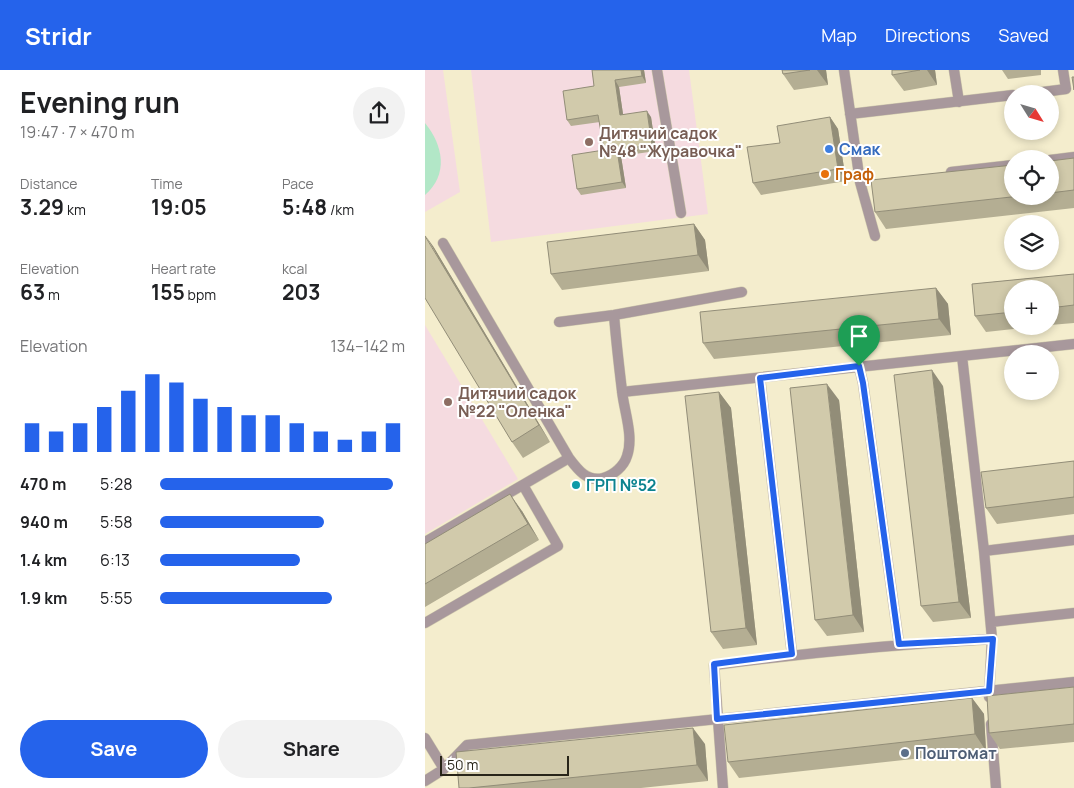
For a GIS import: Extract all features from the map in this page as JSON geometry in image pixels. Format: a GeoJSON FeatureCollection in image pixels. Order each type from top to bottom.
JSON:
{"type":"FeatureCollection","features":[{"type":"Feature","properties":{"kind":"lane"},"geometry":{"type":"LineString","coordinates":[[657,70],[681,213]]}},
{"type":"Feature","properties":{"kind":"lane"},"geometry":{"type":"LineString","coordinates":[[844,70],[850,114],[875,236]]}},
{"type":"Feature","properties":{"kind":"lane"},"geometry":{"type":"LineString","coordinates":[[953,70],[959,102]]}},
{"type":"Feature","properties":{"kind":"lane"},"geometry":{"type":"LineString","coordinates":[[1059,90],[1066,89],[1063,70]]}},
{"type":"Feature","properties":{"kind":"lane"},"geometry":{"type":"LineString","coordinates":[[850,114],[1004,97]]}},
{"type":"Feature","properties":{"kind":"lane"},"geometry":{"type":"LineString","coordinates":[[1059,159],[1074,158]]}},
{"type":"Feature","properties":{"kind":"lane"},"geometry":{"type":"LineString","coordinates":[[936,173],[1004,166]]}},
{"type":"Feature","properties":{"kind":"lane"},"geometry":{"type":"LineString","coordinates":[[443,243],[569,458],[587,477],[598,480],[609,477],[620,468],[627,457],[630,443],[622,392],[614,315]]}},
{"type":"Feature","properties":{"kind":"lane"},"geometry":{"type":"LineString","coordinates":[[559,322],[614,315],[742,292]]}},
{"type":"Feature","properties":{"kind":"lane"},"geometry":{"type":"LineString","coordinates":[[622,392],[1074,344]]}},
{"type":"Feature","properties":{"kind":"lane"},"geometry":{"type":"LineString","coordinates":[[962,356],[993,639],[989,691],[996,788]]}},
{"type":"Feature","properties":{"kind":"lane"},"geometry":{"type":"LineString","coordinates":[[859,366],[863,383],[899,644]]}},
{"type":"Feature","properties":{"kind":"lane"},"geometry":{"type":"LineString","coordinates":[[760,378],[792,654]]}},
{"type":"Feature","properties":{"kind":"lane"},"geometry":{"type":"LineString","coordinates":[[425,542],[569,458]]}},
{"type":"Feature","properties":{"kind":"lane"},"geometry":{"type":"LineString","coordinates":[[425,623],[558,546],[523,485]]}},
{"type":"Feature","properties":{"kind":"lane"},"geometry":{"type":"LineString","coordinates":[[984,551],[1074,540]]}},
{"type":"Feature","properties":{"kind":"lane"},"geometry":{"type":"LineString","coordinates":[[991,622],[1074,613]]}},
{"type":"Feature","properties":{"kind":"lane"},"geometry":{"type":"LineString","coordinates":[[723,788],[714,664],[792,654],[899,644],[993,639]]}},
{"type":"Feature","properties":{"kind":"lane"},"geometry":{"type":"LineString","coordinates":[[425,781],[444,769],[467,745],[1074,682]]}},
{"type":"Feature","properties":{"kind":"lane"},"geometry":{"type":"LineString","coordinates":[[425,738],[444,769]]}},
{"type":"Feature","properties":{"kind":"shaded area"},"geometry":{"type":"Polygon","coordinates":[[[425,70],[443,70],[460,192],[425,212],[425,70]]]}},
{"type":"Feature","properties":{"kind":"shaded area","name":"Дитячий садок №48 \"Журавочка\""},"geometry":{"type":"Polygon","coordinates":[[[471,70],[689,70],[708,214],[491,242],[471,70]]]}},
{"type":"Feature","properties":{"kind":"shaded area","name":"Дитячий садок №22 \"Оленка\""},"geometry":{"type":"Polygon","coordinates":[[[425,325],[518,479],[425,534],[425,325]]]}},
{"type":"Feature","properties":{"kind":"green space"},"geometry":{"type":"Polygon","coordinates":[[[425,123],[436,141],[441,159],[438,178],[425,195],[425,123]]]}},
{"type":"Feature","properties":{"kind":"building"},"geometry":{"type":"Polygon","coordinates":[[[592,70],[641,70],[642,76],[615,80],[620,115],[647,111],[652,145],[617,150],[622,182],[577,189],[572,155],[604,150],[598,115],[567,120],[563,91],[594,86],[592,70]]]}},
{"type":"Feature","properties":{"kind":"building"},"geometry":{"type":"Polygon","coordinates":[[[782,70],[810,70],[783,74],[782,70]]]}},
{"type":"Feature","properties":{"kind":"building"},"geometry":{"type":"Polygon","coordinates":[[[892,70],[920,70],[892,75],[892,70]]]}},
{"type":"Feature","properties":{"kind":"building"},"geometry":{"type":"Polygon","coordinates":[[[830,117],[838,169],[753,183],[747,147],[780,143],[777,126],[830,117]]]}},
{"type":"Feature","properties":{"kind":"building"},"geometry":{"type":"Polygon","coordinates":[[[1074,158],[1074,190],[1059,192],[1059,160],[1074,158]]]}},
{"type":"Feature","properties":{"kind":"building"},"geometry":{"type":"Polygon","coordinates":[[[1004,166],[1004,198],[875,212],[871,180],[1004,166]]]}},
{"type":"Feature","properties":{"kind":"building"},"geometry":{"type":"Polygon","coordinates":[[[694,224],[698,255],[551,274],[547,242],[694,224]]]}},
{"type":"Feature","properties":{"kind":"building"},"geometry":{"type":"Polygon","coordinates":[[[425,236],[539,425],[512,442],[425,298],[425,236]]]}},
{"type":"Feature","properties":{"kind":"building"},"geometry":{"type":"Polygon","coordinates":[[[1074,274],[1074,305],[1059,307],[1059,280],[1013,280],[1074,274]]]}},
{"type":"Feature","properties":{"kind":"building"},"geometry":{"type":"Polygon","coordinates":[[[1004,281],[1004,313],[975,316],[972,284],[1004,281]]]}},
{"type":"Feature","properties":{"kind":"building"},"geometry":{"type":"Polygon","coordinates":[[[936,288],[939,319],[703,343],[700,312],[936,288]]]}},
{"type":"Feature","properties":{"kind":"building"},"geometry":{"type":"Polygon","coordinates":[[[932,370],[959,602],[921,606],[894,375],[932,370]]]}},
{"type":"Feature","properties":{"kind":"building"},"geometry":{"type":"Polygon","coordinates":[[[827,384],[853,615],[815,620],[790,388],[827,384]]]}},
{"type":"Feature","properties":{"kind":"building"},"geometry":{"type":"Polygon","coordinates":[[[719,392],[746,628],[711,632],[685,396],[719,392]]]}},
{"type":"Feature","properties":{"kind":"building"},"geometry":{"type":"Polygon","coordinates":[[[1074,461],[1074,497],[986,508],[981,472],[1074,461]]]}},
{"type":"Feature","properties":{"kind":"building"},"geometry":{"type":"Polygon","coordinates":[[[510,494],[528,524],[425,584],[425,544],[510,494]]]}},
{"type":"Feature","properties":{"kind":"building"},"geometry":{"type":"Polygon","coordinates":[[[1074,687],[1074,724],[989,733],[987,696],[1074,687]]]}},
{"type":"Feature","properties":{"kind":"building"},"geometry":{"type":"Polygon","coordinates":[[[972,698],[975,734],[728,762],[724,725],[972,698]]]}},
{"type":"Feature","properties":{"kind":"building"},"geometry":{"type":"Polygon","coordinates":[[[693,728],[697,765],[459,788],[456,752],[693,728]]]}},
{"type":"Feature","properties":{"kind":"place","name":"Дитячий садок №48 \"Журавочка\""},"geometry":{"type":"Point","coordinates":[589,142]}},
{"type":"Feature","properties":{"kind":"place","name":"Смак"},"geometry":{"type":"Point","coordinates":[829,149]}},
{"type":"Feature","properties":{"kind":"place","name":"Граф"},"geometry":{"type":"Point","coordinates":[825,174]}},
{"type":"Feature","properties":{"kind":"place","name":"Дитячий садок №22 \"Оленка\""},"geometry":{"type":"Point","coordinates":[448,402]}},
{"type":"Feature","properties":{"kind":"place","name":"ГРП №52"},"geometry":{"type":"Point","coordinates":[576,485]}},
{"type":"Feature","properties":{"kind":"place","name":"Поштомат"},"geometry":{"type":"Point","coordinates":[905,753]}},
{"type":"Feature","properties":{"kind":"route"},"geometry":{"type":"LineString","coordinates":[[859,366],[863,383],[899,644],[993,639],[989,691],[717,719],[714,664],[792,654],[760,378],[859,366]]}}]}
